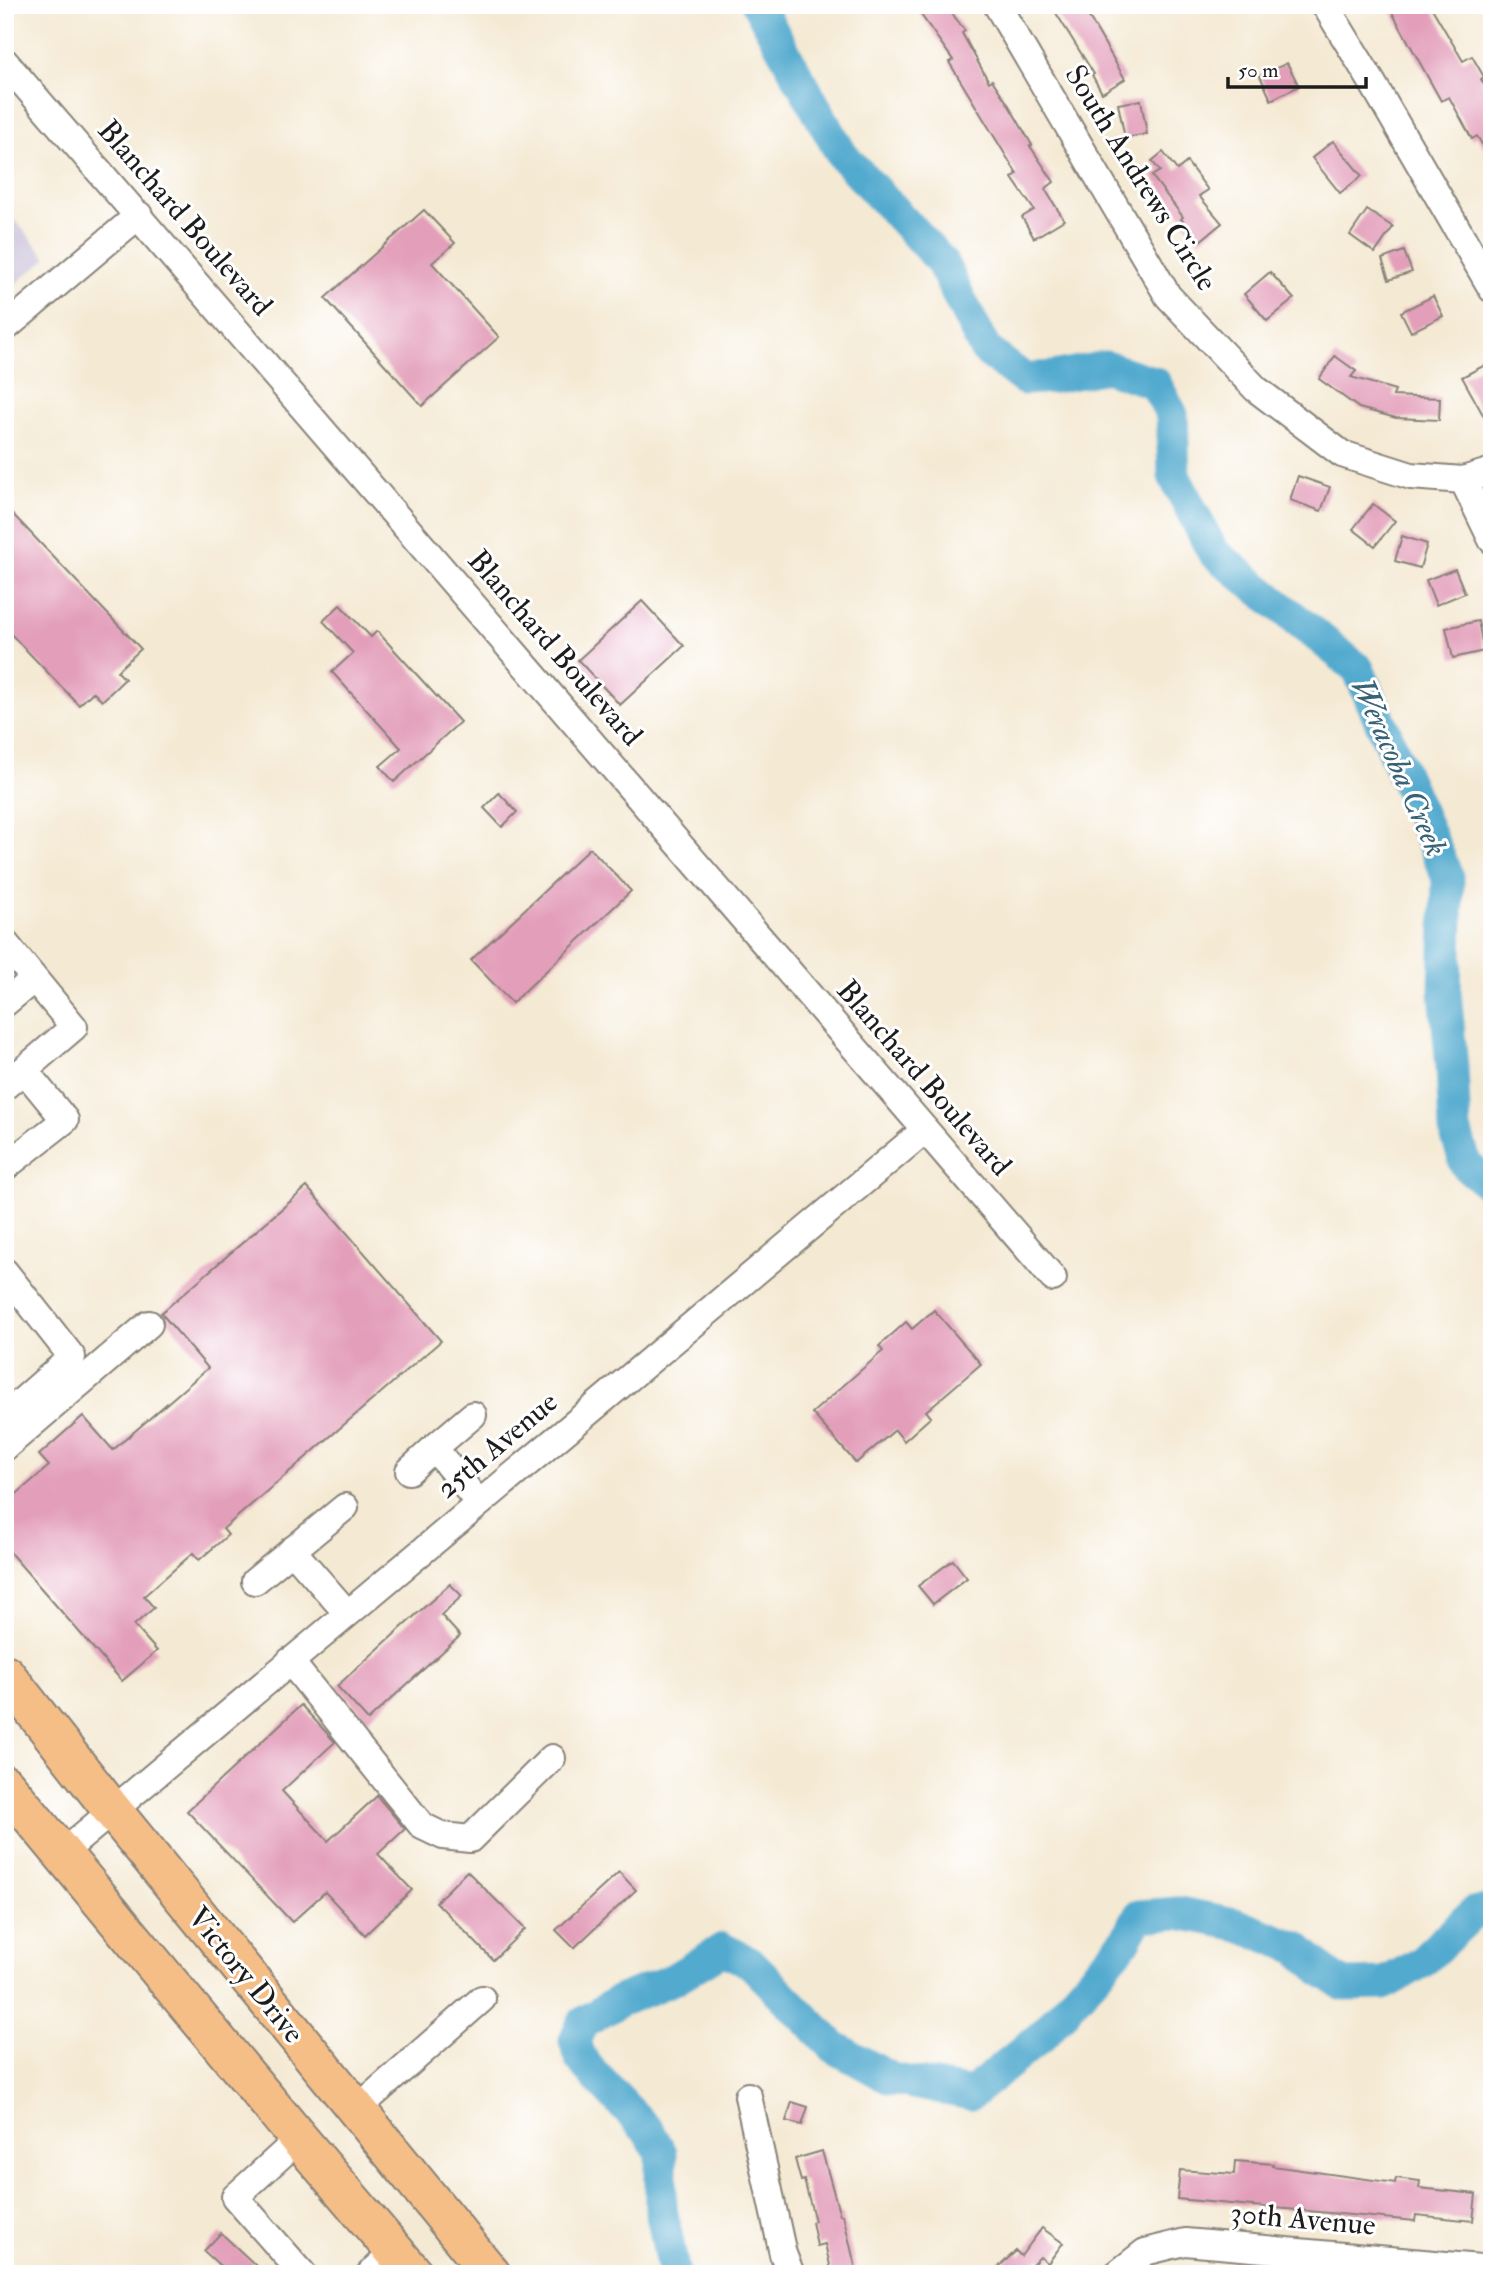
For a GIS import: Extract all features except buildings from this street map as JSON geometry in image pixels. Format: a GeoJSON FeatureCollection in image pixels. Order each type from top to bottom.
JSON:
{"type":"FeatureCollection","features":[{"type":"Feature","properties":{"kind":"highway","name":"Victory Drive"},"geometry":{"type":"LineString","coordinates":[[5,1674],[111,1810],[491,2274]]}},
{"type":"Feature","properties":{"kind":"highway"},"geometry":{"type":"LineString","coordinates":[[5,1785],[299,2139],[393,2266]]}},
{"type":"Feature","properties":{"kind":"street","name":"South Andrews Circle"},"geometry":{"type":"LineString","coordinates":[[997,5],[1168,296],[1255,389],[1342,454],[1411,476],[1464,480]]}},
{"type":"Feature","properties":{"kind":"street"},"geometry":{"type":"LineString","coordinates":[[1325,5],[1492,289]]}},
{"type":"Feature","properties":{"kind":"street","name":"Blanchard Boulevard"},"geometry":{"type":"LineString","coordinates":[[5,62],[1054,1278]]}},
{"type":"Feature","properties":{"kind":"street"},"geometry":{"type":"LineString","coordinates":[[5,328],[139,215]]}},
{"type":"Feature","properties":{"kind":"street"},"geometry":{"type":"LineString","coordinates":[[1492,471],[1464,480],[1492,540]]}},
{"type":"Feature","properties":{"kind":"street"},"geometry":{"type":"LineString","coordinates":[[5,943],[74,1027],[15,1078],[65,1120],[5,1167]]}},
{"type":"Feature","properties":{"kind":"street"},"geometry":{"type":"LineString","coordinates":[[5,1003],[34,979]]}},
{"type":"Feature","properties":{"kind":"street","name":"25th Avenue"},"geometry":{"type":"LineString","coordinates":[[61,1854],[925,1130]]}},
{"type":"Feature","properties":{"kind":"street"},"geometry":{"type":"LineString","coordinates":[[5,1272],[72,1357],[5,1416]]}},
{"type":"Feature","properties":{"kind":"street"},"geometry":{"type":"LineString","coordinates":[[5,1447],[149,1324]]}},
{"type":"Feature","properties":{"kind":"street"},"geometry":{"type":"LineString","coordinates":[[410,1471],[473,1415]]}},
{"type":"Feature","properties":{"kind":"street"},"geometry":{"type":"LineString","coordinates":[[434,1448],[479,1503]]}},
{"type":"Feature","properties":{"kind":"street"},"geometry":{"type":"LineString","coordinates":[[255,1581],[345,1507]]}},
{"type":"Feature","properties":{"kind":"street"},"geometry":{"type":"LineString","coordinates":[[292,1550],[347,1613]]}},
{"type":"Feature","properties":{"kind":"street"},"geometry":{"type":"LineString","coordinates":[[289,1661],[422,1826],[443,1836],[470,1839],[552,1758]]}},
{"type":"Feature","properties":{"kind":"street"},"geometry":{"type":"LineString","coordinates":[[356,2110],[482,1999]]}},
{"type":"Feature","properties":{"kind":"street"},"geometry":{"type":"LineString","coordinates":[[748,2096],[783,2254],[791,2274]]}},
{"type":"Feature","properties":{"kind":"street"},"geometry":{"type":"LineString","coordinates":[[299,2139],[235,2197],[303,2274]]}},
{"type":"Feature","properties":{"kind":"street","name":"30th Avenue"},"geometry":{"type":"LineString","coordinates":[[1117,2274],[1150,2263],[1185,2242],[1436,2269],[1492,2269]]}},
{"type":"Feature","properties":{"kind":"shaded area"},"geometry":{"type":"Polygon","coordinates":[[[5,208],[47,258],[5,292],[5,208]]]}},
{"type":"Feature","properties":{"kind":"waterway","name":"Weracoba Creek"},"geometry":{"type":"LineString","coordinates":[[758,5],[842,155],[941,261],[985,349],[1024,379],[1054,377],[1106,367],[1155,383],[1172,415],[1174,476],[1213,552],[1358,669],[1448,878],[1445,992],[1455,1130],[1466,1165],[1492,1187]]}},
{"type":"Feature","properties":{"kind":"waterway","name":"Weracoba Creek"},"geometry":{"type":"LineString","coordinates":[[674,2274],[661,2209],[661,2153],[649,2132],[589,2069],[580,2057],[575,2041],[583,2023],[619,2001],[674,1979],[723,1949],[751,1963],[834,2047],[892,2079],[971,2094],[1043,2035],[1125,1941],[1139,1916],[1179,1913],[1235,1924],[1297,1948],[1344,1985],[1384,1984],[1422,1962],[1473,1913],[1492,1909]]}}]}
